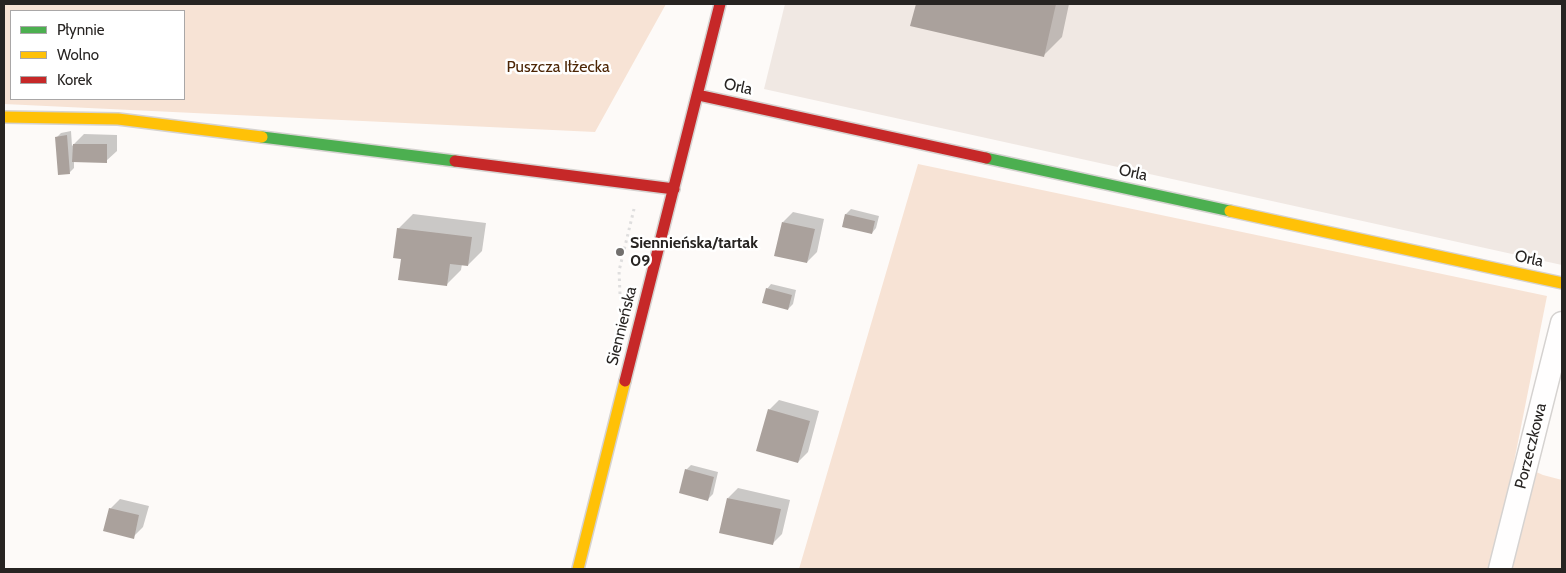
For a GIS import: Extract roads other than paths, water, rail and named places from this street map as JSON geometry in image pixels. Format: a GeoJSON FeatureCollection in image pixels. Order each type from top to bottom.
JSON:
{"type":"FeatureCollection","features":[{"type":"Feature","properties":{"kind":"street","name":"Siennieńska"},"geometry":{"type":"LineString","coordinates":[[578,569],[720,4]]}},
{"type":"Feature","properties":{"kind":"street","name":"Orla"},"geometry":{"type":"LineString","coordinates":[[698,94],[1562,283]]}},
{"type":"Feature","properties":{"kind":"street"},"geometry":{"type":"LineString","coordinates":[[4,117],[118,119],[674,189]]}},
{"type":"Feature","properties":{"kind":"street","name":"Porzeczkowa"},"geometry":{"type":"LineString","coordinates":[[1500,569],[1562,324]]}},
{"type":"Feature","properties":{"kind":"place","name":"Siennieńska/tartak 09"},"geometry":{"type":"Point","coordinates":[620,252]}},
{"type":"Feature","properties":{"kind":"park label","name":"Puszcza Iłżecka"},"geometry":{"type":"Point","coordinates":[558,67]}}]}
